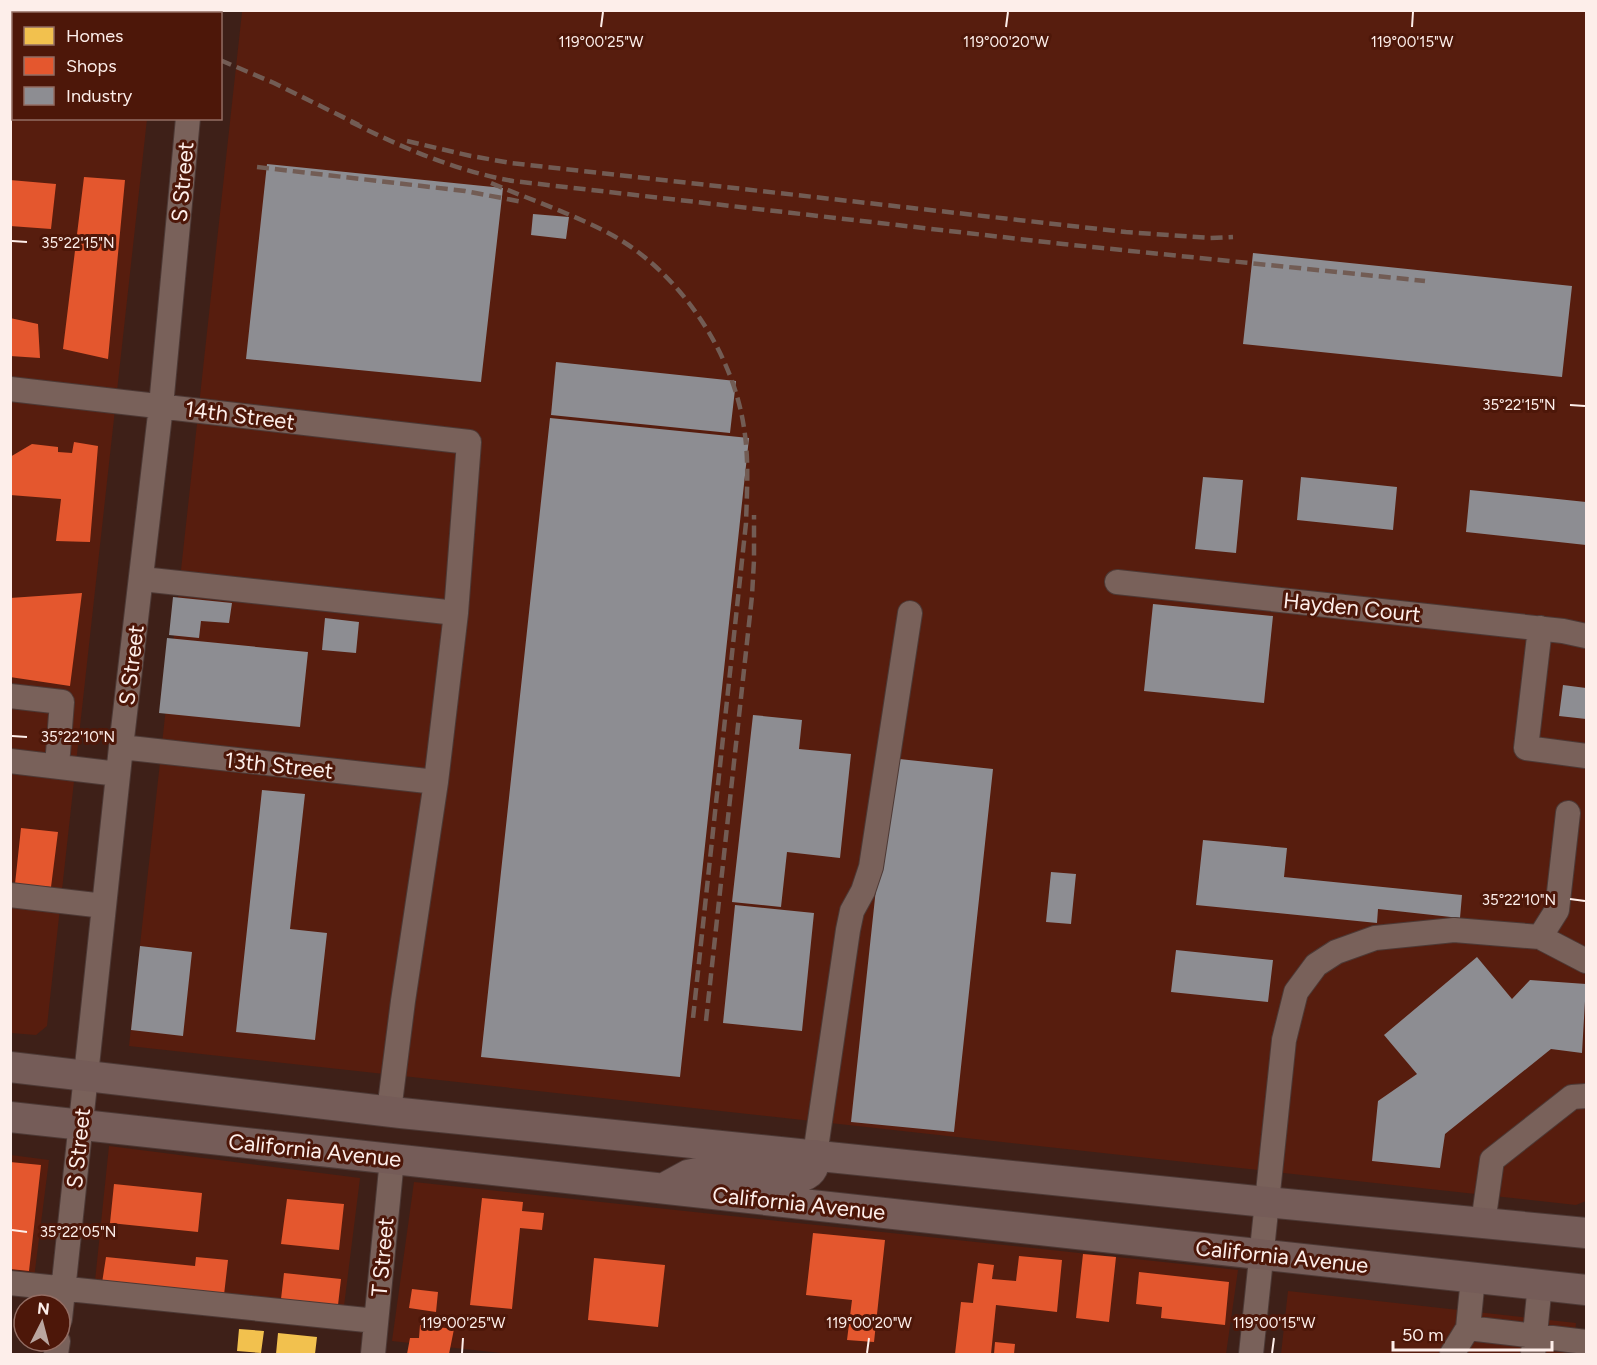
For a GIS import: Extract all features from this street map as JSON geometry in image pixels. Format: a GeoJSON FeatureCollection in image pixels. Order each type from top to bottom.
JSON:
{"type":"FeatureCollection","features":[{"type":"Feature","properties":{"kind":"main road","name":"California Avenue"},"geometry":{"type":"LineString","coordinates":[[10,1067],[389,1111],[1587,1233]]}},
{"type":"Feature","properties":{"kind":"main road","name":"California Avenue"},"geometry":{"type":"LineString","coordinates":[[10,1117],[1587,1290]]}},
{"type":"Feature","properties":{"kind":"main road"},"geometry":{"type":"LineString","coordinates":[[392,1159],[395,1144],[403,1134],[472,1137],[488,1133],[505,1123]]}},
{"type":"Feature","properties":{"kind":"main road"},"geometry":{"type":"LineString","coordinates":[[663,1188],[702,1172],[803,1176],[811,1171],[815,1155]]}},
{"type":"Feature","properties":{"kind":"street","name":"S Street"},"geometry":{"type":"LineString","coordinates":[[63,1293],[118,774],[161,406],[188,120]]}},
{"type":"Feature","properties":{"kind":"street","name":"14th Street"},"geometry":{"type":"LineString","coordinates":[[10,389],[469,442],[456,613]]}},
{"type":"Feature","properties":{"kind":"street"},"geometry":{"type":"LineString","coordinates":[[142,579],[456,613],[436,782],[403,1000],[389,1111]]}},
{"type":"Feature","properties":{"kind":"street","name":"Hayden Court"},"geometry":{"type":"LineString","coordinates":[[1117,582],[1540,628],[1587,636]]}},
{"type":"Feature","properties":{"kind":"street"},"geometry":{"type":"LineString","coordinates":[[815,1155],[848,930],[852,911],[863,891],[871,867],[910,613]]}},
{"type":"Feature","properties":{"kind":"street"},"geometry":{"type":"LineString","coordinates":[[1540,628],[1526,748],[1587,756]]}},
{"type":"Feature","properties":{"kind":"street"},"geometry":{"type":"LineString","coordinates":[[10,696],[62,702],[57,766]]}},
{"type":"Feature","properties":{"kind":"street","name":"13th Street"},"geometry":{"type":"LineString","coordinates":[[121,747],[436,782]]}},
{"type":"Feature","properties":{"kind":"street"},"geometry":{"type":"LineString","coordinates":[[10,761],[118,774]]}},
{"type":"Feature","properties":{"kind":"street"},"geometry":{"type":"LineString","coordinates":[[1540,937],[1557,910],[1568,813]]}},
{"type":"Feature","properties":{"kind":"street"},"geometry":{"type":"LineString","coordinates":[[10,895],[104,906]]}},
{"type":"Feature","properties":{"kind":"street"},"geometry":{"type":"LineString","coordinates":[[1251,1354],[1284,1040],[1296,992],[1316,965],[1336,952],[1375,938],[1454,930],[1540,937],[1587,960]]}},
{"type":"Feature","properties":{"kind":"street"},"geometry":{"type":"LineString","coordinates":[[1483,1223],[1492,1160],[1572,1097],[1587,1096]]}},
{"type":"Feature","properties":{"kind":"street","name":"T Street"},"geometry":{"type":"LineString","coordinates":[[373,1354],[392,1159]]}},
{"type":"Feature","properties":{"kind":"street"},"geometry":{"type":"LineString","coordinates":[[1452,1354],[1468,1328],[1473,1278]]}},
{"type":"Feature","properties":{"kind":"street"},"geometry":{"type":"LineString","coordinates":[[10,1283],[376,1322]]}},
{"type":"Feature","properties":{"kind":"street"},"geometry":{"type":"LineString","coordinates":[[1535,1345],[1540,1284]]}},
{"type":"Feature","properties":{"kind":"street"},"geometry":{"type":"LineString","coordinates":[[1468,1328],[1535,1345],[1587,1342]]}},
{"type":"Feature","properties":{"kind":"shaded area"},"geometry":{"type":"Polygon","coordinates":[[[278,10],[1586,11],[1586,1201],[1576,1205],[129,1046],[242,12],[278,10]]]}},
{"type":"Feature","properties":{"kind":"shaded area"},"geometry":{"type":"Polygon","coordinates":[[[12,56],[12,120],[147,120],[47,1026],[36,1035],[11,1033],[12,56]]]}},
{"type":"Feature","properties":{"kind":"shaded area"},"geometry":{"type":"Polygon","coordinates":[[[109,1146],[360,1178],[344,1306],[95,1281],[109,1146]]]}},
{"type":"Feature","properties":{"kind":"shaded area"},"geometry":{"type":"Polygon","coordinates":[[[11,1155],[49,1160],[34,1278],[11,1275],[11,1155]]]}},
{"type":"Feature","properties":{"kind":"shaded area"},"geometry":{"type":"Polygon","coordinates":[[[414,1182],[1238,1270],[1226,1354],[510,1354],[392,1341],[414,1182]]]}},
{"type":"Feature","properties":{"kind":"shaded area"},"geometry":{"type":"Polygon","coordinates":[[[1288,1291],[1576,1323],[1573,1354],[1281,1354],[1288,1291]]]}},
{"type":"Feature","properties":{"kind":"building: Homes"},"geometry":{"type":"Polygon","coordinates":[[[239,1329],[264,1331],[261,1353],[237,1351],[239,1329]]]}},
{"type":"Feature","properties":{"kind":"building: Homes"},"geometry":{"type":"Polygon","coordinates":[[[278,1333],[317,1337],[315,1354],[276,1354],[278,1333]]]}},
{"type":"Feature","properties":{"kind":"building: Shops"},"geometry":{"type":"Polygon","coordinates":[[[84,177],[125,180],[108,359],[63,349],[84,177]]]}},
{"type":"Feature","properties":{"kind":"building: Shops"},"geometry":{"type":"Polygon","coordinates":[[[10,180],[56,184],[51,229],[10,226],[10,180]]]}},
{"type":"Feature","properties":{"kind":"building: Shops"},"geometry":{"type":"Polygon","coordinates":[[[10,318],[38,324],[40,358],[10,356],[10,318]]]}},
{"type":"Feature","properties":{"kind":"building: Shops"},"geometry":{"type":"Polygon","coordinates":[[[74,442],[98,446],[90,542],[56,541],[61,499],[10,495],[10,457],[32,444],[58,447],[58,452],[72,453],[74,442]]]}},
{"type":"Feature","properties":{"kind":"building: Shops"},"geometry":{"type":"Polygon","coordinates":[[[82,593],[70,686],[10,677],[10,598],[82,593]]]}},
{"type":"Feature","properties":{"kind":"building: Shops"},"geometry":{"type":"Polygon","coordinates":[[[21,828],[58,832],[51,887],[15,884],[21,828]]]}},
{"type":"Feature","properties":{"kind":"building: Shops"},"geometry":{"type":"Polygon","coordinates":[[[10,1162],[41,1165],[29,1271],[10,1269],[10,1162]]]}},
{"type":"Feature","properties":{"kind":"building: Shops"},"geometry":{"type":"Polygon","coordinates":[[[114,1184],[202,1193],[198,1232],[110,1223],[114,1184]]]}},
{"type":"Feature","properties":{"kind":"building: Shops"},"geometry":{"type":"Polygon","coordinates":[[[482,1198],[523,1202],[522,1211],[544,1213],[542,1230],[520,1228],[512,1309],[470,1305],[482,1198]]]}},
{"type":"Feature","properties":{"kind":"building: Shops"},"geometry":{"type":"Polygon","coordinates":[[[287,1199],[344,1204],[339,1250],[281,1244],[287,1199]]]}},
{"type":"Feature","properties":{"kind":"building: Shops"},"geometry":{"type":"Polygon","coordinates":[[[813,1233],[885,1240],[874,1342],[847,1340],[852,1300],[806,1295],[813,1233]]]}},
{"type":"Feature","properties":{"kind":"building: Shops"},"geometry":{"type":"Polygon","coordinates":[[[1083,1254],[1116,1257],[1109,1322],[1076,1318],[1083,1254]]]}},
{"type":"Feature","properties":{"kind":"building: Shops"},"geometry":{"type":"Polygon","coordinates":[[[1019,1256],[1062,1260],[1057,1312],[996,1305],[991,1354],[955,1354],[961,1302],[973,1303],[978,1263],[994,1265],[992,1279],[1016,1281],[1019,1256]]]}},
{"type":"Feature","properties":{"kind":"building: Shops"},"geometry":{"type":"Polygon","coordinates":[[[106,1257],[195,1266],[196,1257],[228,1260],[224,1295],[102,1283],[106,1257]]]}},
{"type":"Feature","properties":{"kind":"building: Shops"},"geometry":{"type":"Polygon","coordinates":[[[594,1258],[665,1265],[658,1327],[588,1320],[594,1258]]]}},
{"type":"Feature","properties":{"kind":"building: Shops"},"geometry":{"type":"Polygon","coordinates":[[[1139,1272],[1229,1282],[1225,1325],[1161,1318],[1162,1307],[1136,1304],[1139,1272]]]}},
{"type":"Feature","properties":{"kind":"building: Shops"},"geometry":{"type":"Polygon","coordinates":[[[284,1273],[341,1279],[338,1305],[281,1299],[284,1273]]]}},
{"type":"Feature","properties":{"kind":"building: Shops"},"geometry":{"type":"Polygon","coordinates":[[[412,1289],[438,1292],[436,1312],[409,1308],[412,1289]]]}},
{"type":"Feature","properties":{"kind":"building: Shops"},"geometry":{"type":"Polygon","coordinates":[[[420,1325],[454,1329],[449,1354],[407,1354],[410,1338],[419,1338],[420,1325]]]}},
{"type":"Feature","properties":{"kind":"building: Shops"},"geometry":{"type":"Polygon","coordinates":[[[995,1342],[1015,1344],[1014,1354],[994,1354],[995,1342]]]}},
{"type":"Feature","properties":{"kind":"building: Industry"},"geometry":{"type":"Polygon","coordinates":[[[267,164],[503,188],[481,382],[246,359],[267,164]]]}},
{"type":"Feature","properties":{"kind":"building: Industry"},"geometry":{"type":"Polygon","coordinates":[[[533,214],[569,217],[566,239],[531,235],[533,214]]]}},
{"type":"Feature","properties":{"kind":"building: Industry"},"geometry":{"type":"Polygon","coordinates":[[[1253,253],[1572,286],[1562,377],[1243,344],[1253,253]]]}},
{"type":"Feature","properties":{"kind":"building: Industry"},"geometry":{"type":"Polygon","coordinates":[[[556,362],[736,381],[730,433],[551,415],[556,362]]]}},
{"type":"Feature","properties":{"kind":"building: Industry"},"geometry":{"type":"Polygon","coordinates":[[[550,418],[749,438],[680,1077],[481,1057],[550,418]]]}},
{"type":"Feature","properties":{"kind":"building: Industry"},"geometry":{"type":"Polygon","coordinates":[[[1203,477],[1243,480],[1236,553],[1195,549],[1203,477]]]}},
{"type":"Feature","properties":{"kind":"building: Industry"},"geometry":{"type":"Polygon","coordinates":[[[1301,477],[1397,487],[1393,530],[1297,520],[1301,477]]]}},
{"type":"Feature","properties":{"kind":"building: Industry"},"geometry":{"type":"Polygon","coordinates":[[[1470,490],[1586,502],[1586,545],[1466,532],[1470,490]]]}},
{"type":"Feature","properties":{"kind":"building: Industry"},"geometry":{"type":"Polygon","coordinates":[[[173,597],[232,603],[229,623],[201,621],[199,638],[169,635],[173,597]]]}},
{"type":"Feature","properties":{"kind":"building: Industry"},"geometry":{"type":"Polygon","coordinates":[[[1153,604],[1273,616],[1264,703],[1144,691],[1153,604]]]}},
{"type":"Feature","properties":{"kind":"building: Industry"},"geometry":{"type":"Polygon","coordinates":[[[325,618],[359,622],[356,653],[322,650],[325,618]]]}},
{"type":"Feature","properties":{"kind":"building: Industry"},"geometry":{"type":"Polygon","coordinates":[[[167,638],[308,652],[300,727],[159,713],[167,638]]]}},
{"type":"Feature","properties":{"kind":"building: Industry"},"geometry":{"type":"Polygon","coordinates":[[[1563,685],[1586,688],[1586,719],[1559,716],[1563,685]]]}},
{"type":"Feature","properties":{"kind":"building: Industry"},"geometry":{"type":"Polygon","coordinates":[[[753,715],[802,720],[799,749],[851,754],[840,858],[787,852],[781,907],[732,902],[753,715]]]}},
{"type":"Feature","properties":{"kind":"building: Industry"},"geometry":{"type":"Polygon","coordinates":[[[890,758],[993,769],[954,1132],[851,1122],[890,758]]]}},
{"type":"Feature","properties":{"kind":"building: Industry"},"geometry":{"type":"Polygon","coordinates":[[[262,790],[305,794],[290,929],[327,933],[315,1040],[236,1032],[262,790]]]}},
{"type":"Feature","properties":{"kind":"building: Industry"},"geometry":{"type":"Polygon","coordinates":[[[1203,840],[1287,848],[1284,877],[1462,895],[1460,918],[1378,909],[1377,923],[1196,905],[1203,840]]]}},
{"type":"Feature","properties":{"kind":"building: Industry"},"geometry":{"type":"Polygon","coordinates":[[[1051,872],[1076,874],[1071,924],[1046,922],[1051,872]]]}},
{"type":"Feature","properties":{"kind":"building: Industry"},"geometry":{"type":"Polygon","coordinates":[[[735,905],[814,913],[802,1031],[723,1023],[735,905]]]}},
{"type":"Feature","properties":{"kind":"building: Industry"},"geometry":{"type":"Polygon","coordinates":[[[140,946],[192,952],[183,1036],[131,1030],[140,946]]]}},
{"type":"Feature","properties":{"kind":"building: Industry"},"geometry":{"type":"Polygon","coordinates":[[[1176,950],[1273,960],[1268,1002],[1171,992],[1176,950]]]}},
{"type":"Feature","properties":{"kind":"building: Industry"},"geometry":{"type":"Polygon","coordinates":[[[1477,957],[1512,999],[1530,980],[1586,984],[1582,1053],[1551,1049],[1445,1134],[1440,1168],[1372,1161],[1378,1101],[1417,1074],[1384,1035],[1477,957]]]}},
{"type":"Feature","properties":{"kind":"railway"},"geometry":{"type":"LineString","coordinates":[[10,11],[16,12]]}},
{"type":"Feature","properties":{"kind":"railway"},"geometry":{"type":"LineString","coordinates":[[222,61],[274,83],[359,125]]}},
{"type":"Feature","properties":{"kind":"railway"},"geometry":{"type":"LineString","coordinates":[[351,122],[390,141],[450,165],[513,181],[1063,244],[1425,281]]}},
{"type":"Feature","properties":{"kind":"railway"},"geometry":{"type":"LineString","coordinates":[[407,141],[511,163],[1126,232],[1210,238],[1233,237]]}},
{"type":"Feature","properties":{"kind":"railway"},"geometry":{"type":"LineString","coordinates":[[257,167],[465,191],[523,202]]}},
{"type":"Feature","properties":{"kind":"railway"},"geometry":{"type":"LineString","coordinates":[[491,183],[597,227],[636,251],[659,270],[680,292],[715,343],[738,399],[747,451],[746,523],[693,1018]]}},
{"type":"Feature","properties":{"kind":"railway"},"geometry":{"type":"LineString","coordinates":[[706,1021],[752,596],[754,515]]}}]}
